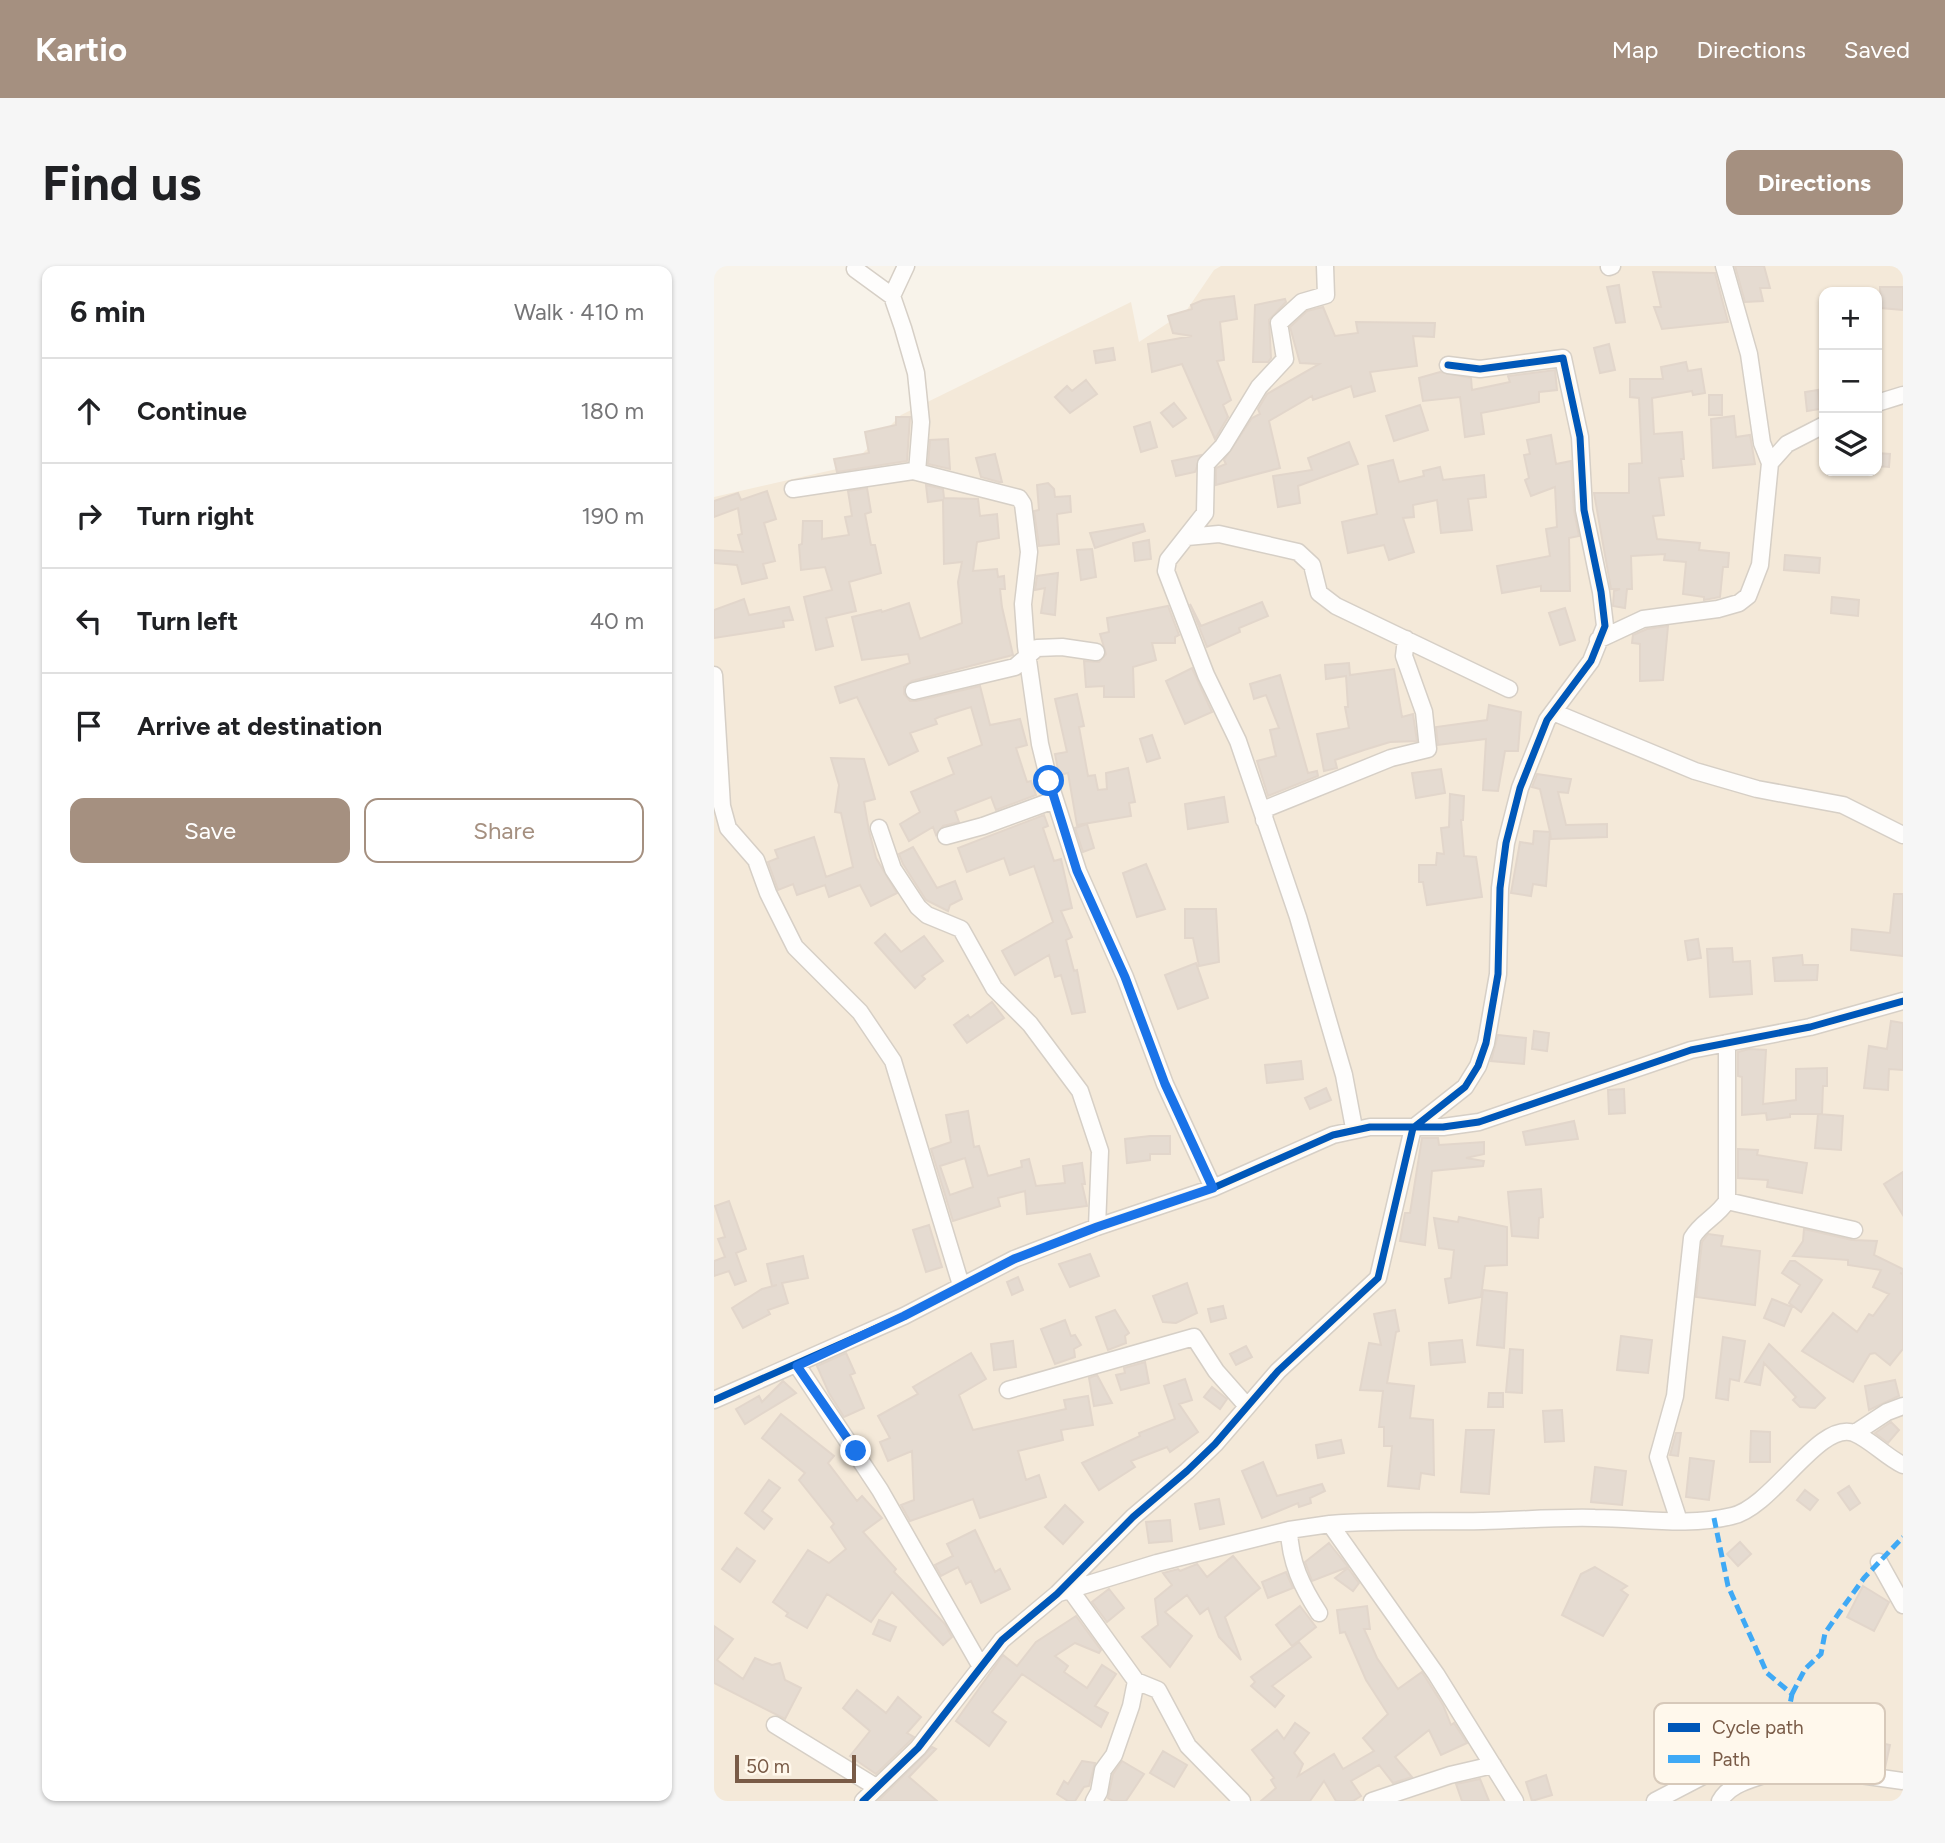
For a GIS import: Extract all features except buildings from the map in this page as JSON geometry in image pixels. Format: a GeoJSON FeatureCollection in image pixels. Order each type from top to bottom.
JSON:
{"type":"FeatureCollection","features":[{"type":"Feature","properties":{"kind":"street"},"geometry":{"type":"LineString","coordinates":[[892,296],[906,266]]}},
{"type":"Feature","properties":{"kind":"street"},"geometry":{"type":"LineString","coordinates":[[1325,266],[1326,295],[1301,302],[1279,323],[1285,359],[1259,387],[1223,446],[1206,464],[1206,513],[1168,560],[1168,583],[1238,741],[1345,1074],[1354,1128]]}},
{"type":"Feature","properties":{"kind":"street"},"geometry":{"type":"LineString","coordinates":[[1598,640],[1643,619],[1718,609],[1739,603],[1748,596],[1760,565],[1770,463],[1762,443],[1749,354],[1724,266]]}},
{"type":"Feature","properties":{"kind":"street"},"geometry":{"type":"LineString","coordinates":[[855,269],[892,296],[916,373],[921,422],[917,472]]}},
{"type":"Feature","properties":{"kind":"street"},"geometry":{"type":"LineString","coordinates":[[863,1801],[918,1748],[1002,1640],[1063,1591],[1133,1517],[1215,1444],[1278,1371],[1378,1278],[1413,1128],[1465,1087],[1478,1066],[1486,1043],[1498,974],[1500,888],[1506,843],[1520,788],[1553,712],[1591,661],[1605,626],[1601,592],[1584,510],[1580,437],[1563,358],[1480,369],[1448,365]]}},
{"type":"Feature","properties":{"kind":"street"},"geometry":{"type":"LineString","coordinates":[[1882,401],[1903,395]]}},
{"type":"Feature","properties":{"kind":"street"},"geometry":{"type":"LineString","coordinates":[[1770,463],[1787,444],[1819,428]]}},
{"type":"Feature","properties":{"kind":"street"},"geometry":{"type":"LineString","coordinates":[[793,489],[883,474],[917,472],[1019,498],[1023,504],[1029,552],[1023,604],[1027,654],[1040,744],[1054,800],[1077,871],[1125,977],[1165,1084],[1213,1188]]}},
{"type":"Feature","properties":{"kind":"street"},"geometry":{"type":"LineString","coordinates":[[1186,537],[1219,534],[1298,552],[1312,565],[1319,593],[1336,606],[1509,689]]}},
{"type":"Feature","properties":{"kind":"street"},"geometry":{"type":"LineString","coordinates":[[1264,820],[1265,809],[1391,758],[1428,749],[1424,712],[1404,656],[1406,639]]}},
{"type":"Feature","properties":{"kind":"street"},"geometry":{"type":"LineString","coordinates":[[914,691],[1015,667],[1037,648],[1062,647],[1096,652]]}},
{"type":"Feature","properties":{"kind":"street"},"geometry":{"type":"LineString","coordinates":[[714,675],[722,806],[728,828],[756,860],[768,893],[795,947],[860,1012],[893,1061],[961,1285]]}},
{"type":"Feature","properties":{"kind":"street"},"geometry":{"type":"LineString","coordinates":[[1553,712],[1695,771],[1757,789],[1843,805],[1903,835]]}},
{"type":"Feature","properties":{"kind":"street"},"geometry":{"type":"LineString","coordinates":[[946,836],[983,826],[1054,800]]}},
{"type":"Feature","properties":{"kind":"street"},"geometry":{"type":"LineString","coordinates":[[879,828],[893,869],[918,907],[927,915],[961,929],[994,988],[1030,1024],[1080,1091],[1100,1151],[1097,1227]]}},
{"type":"Feature","properties":{"kind":"street"},"geometry":{"type":"LineString","coordinates":[[714,1400],[797,1366],[904,1316],[1014,1259],[1097,1227],[1213,1188],[1354,1128],[1413,1128],[1479,1122],[1632,1068],[1727,1043],[1810,1027],[1903,1001]]}},
{"type":"Feature","properties":{"kind":"street"},"geometry":{"type":"LineString","coordinates":[[1679,1521],[1658,1457],[1675,1396],[1688,1256],[1698,1227],[1718,1215],[1727,1201],[1727,1043]]}},
{"type":"Feature","properties":{"kind":"street"},"geometry":{"type":"LineString","coordinates":[[1727,1201],[1854,1230]]}},
{"type":"Feature","properties":{"kind":"street"},"geometry":{"type":"LineString","coordinates":[[1008,1390],[1194,1337],[1216,1371],[1246,1405]]}},
{"type":"Feature","properties":{"kind":"street"},"geometry":{"type":"LineString","coordinates":[[797,1366],[862,1461],[980,1665]]}},
{"type":"Feature","properties":{"kind":"street"},"geometry":{"type":"LineString","coordinates":[[1855,1433],[1887,1412],[1903,1406]]}},
{"type":"Feature","properties":{"kind":"street"},"geometry":{"type":"LineString","coordinates":[[1063,1591],[1289,1530],[1330,1524],[1550,1517],[1679,1521],[1732,1516],[1750,1510],[1776,1489],[1813,1448],[1830,1436],[1842,1432],[1855,1433],[1903,1465]]}},
{"type":"Feature","properties":{"kind":"street"},"geometry":{"type":"LineString","coordinates":[[1330,1524],[1436,1674],[1515,1801]]}},
{"type":"Feature","properties":{"kind":"street"},"geometry":{"type":"LineString","coordinates":[[1289,1530],[1289,1545],[1299,1578],[1319,1613]]}},
{"type":"Feature","properties":{"kind":"street"},"geometry":{"type":"LineString","coordinates":[[1879,1562],[1903,1605]]}},
{"type":"Feature","properties":{"kind":"street"},"geometry":{"type":"LineString","coordinates":[[1063,1591],[1136,1681],[1158,1690],[1188,1746],[1242,1801]]}},
{"type":"Feature","properties":{"kind":"street"},"geometry":{"type":"LineString","coordinates":[[1094,1801],[1100,1791],[1103,1770],[1114,1755],[1131,1706],[1136,1681]]}},
{"type":"Feature","properties":{"kind":"street"},"geometry":{"type":"LineString","coordinates":[[775,1726],[876,1787]]}},
{"type":"Feature","properties":{"kind":"street"},"geometry":{"type":"LineString","coordinates":[[1372,1801],[1450,1775],[1493,1765]]}},
{"type":"Feature","properties":{"kind":"street"},"geometry":{"type":"LineString","coordinates":[[1885,1778],[1903,1781]]}},
{"type":"Feature","properties":{"kind":"street"},"geometry":{"type":"LineString","coordinates":[[1655,1801],[1689,1784]]}},
{"type":"Feature","properties":{"kind":"street"},"geometry":{"type":"LineString","coordinates":[[1720,1801],[1739,1784]]}},
{"type":"Feature","properties":{"kind":"shaded area"},"geometry":{"type":"Polygon","coordinates":[[[1221,266],[1903,266],[1903,1801],[714,1801],[714,497],[850,466],[901,415],[1131,302],[1139,342],[1186,311],[1214,270],[1221,266]]]}},
{"type":"Feature","properties":{"kind":"marked path"},"geometry":{"type":"LineString","coordinates":[[1714,1518],[1728,1586],[1767,1673],[1792,1694],[1790,1703]]}},
{"type":"Feature","properties":{"kind":"marked path"},"geometry":{"type":"LineString","coordinates":[[1792,1694],[1805,1669],[1821,1654],[1825,1633],[1841,1610],[1864,1578],[1903,1537]]}},
{"type":"Feature","properties":{"kind":"cycle path"},"geometry":{"type":"LineString","coordinates":[[863,1801],[918,1748],[1002,1640],[1057,1594],[1133,1517],[1187,1471],[1215,1444],[1278,1371],[1378,1278],[1413,1128],[1465,1087],[1478,1066],[1486,1043],[1498,974],[1500,888],[1506,843],[1520,788],[1547,720],[1591,661],[1605,626],[1601,592],[1584,510],[1580,437],[1563,358],[1480,369],[1448,365]]}},
{"type":"Feature","properties":{"kind":"cycle path"},"geometry":{"type":"LineString","coordinates":[[714,1400],[904,1316],[1014,1259],[1097,1227],[1213,1188],[1333,1135],[1370,1127],[1443,1127],[1479,1122],[1691,1050],[1810,1027],[1903,1001]]}},
{"type":"Feature","properties":{"kind":"route"},"geometry":{"type":"LineString","coordinates":[[856,1451],[797,1366],[904,1316],[1014,1259],[1097,1227],[1213,1188],[1165,1084],[1125,977],[1077,871],[1049,781]]}}]}
